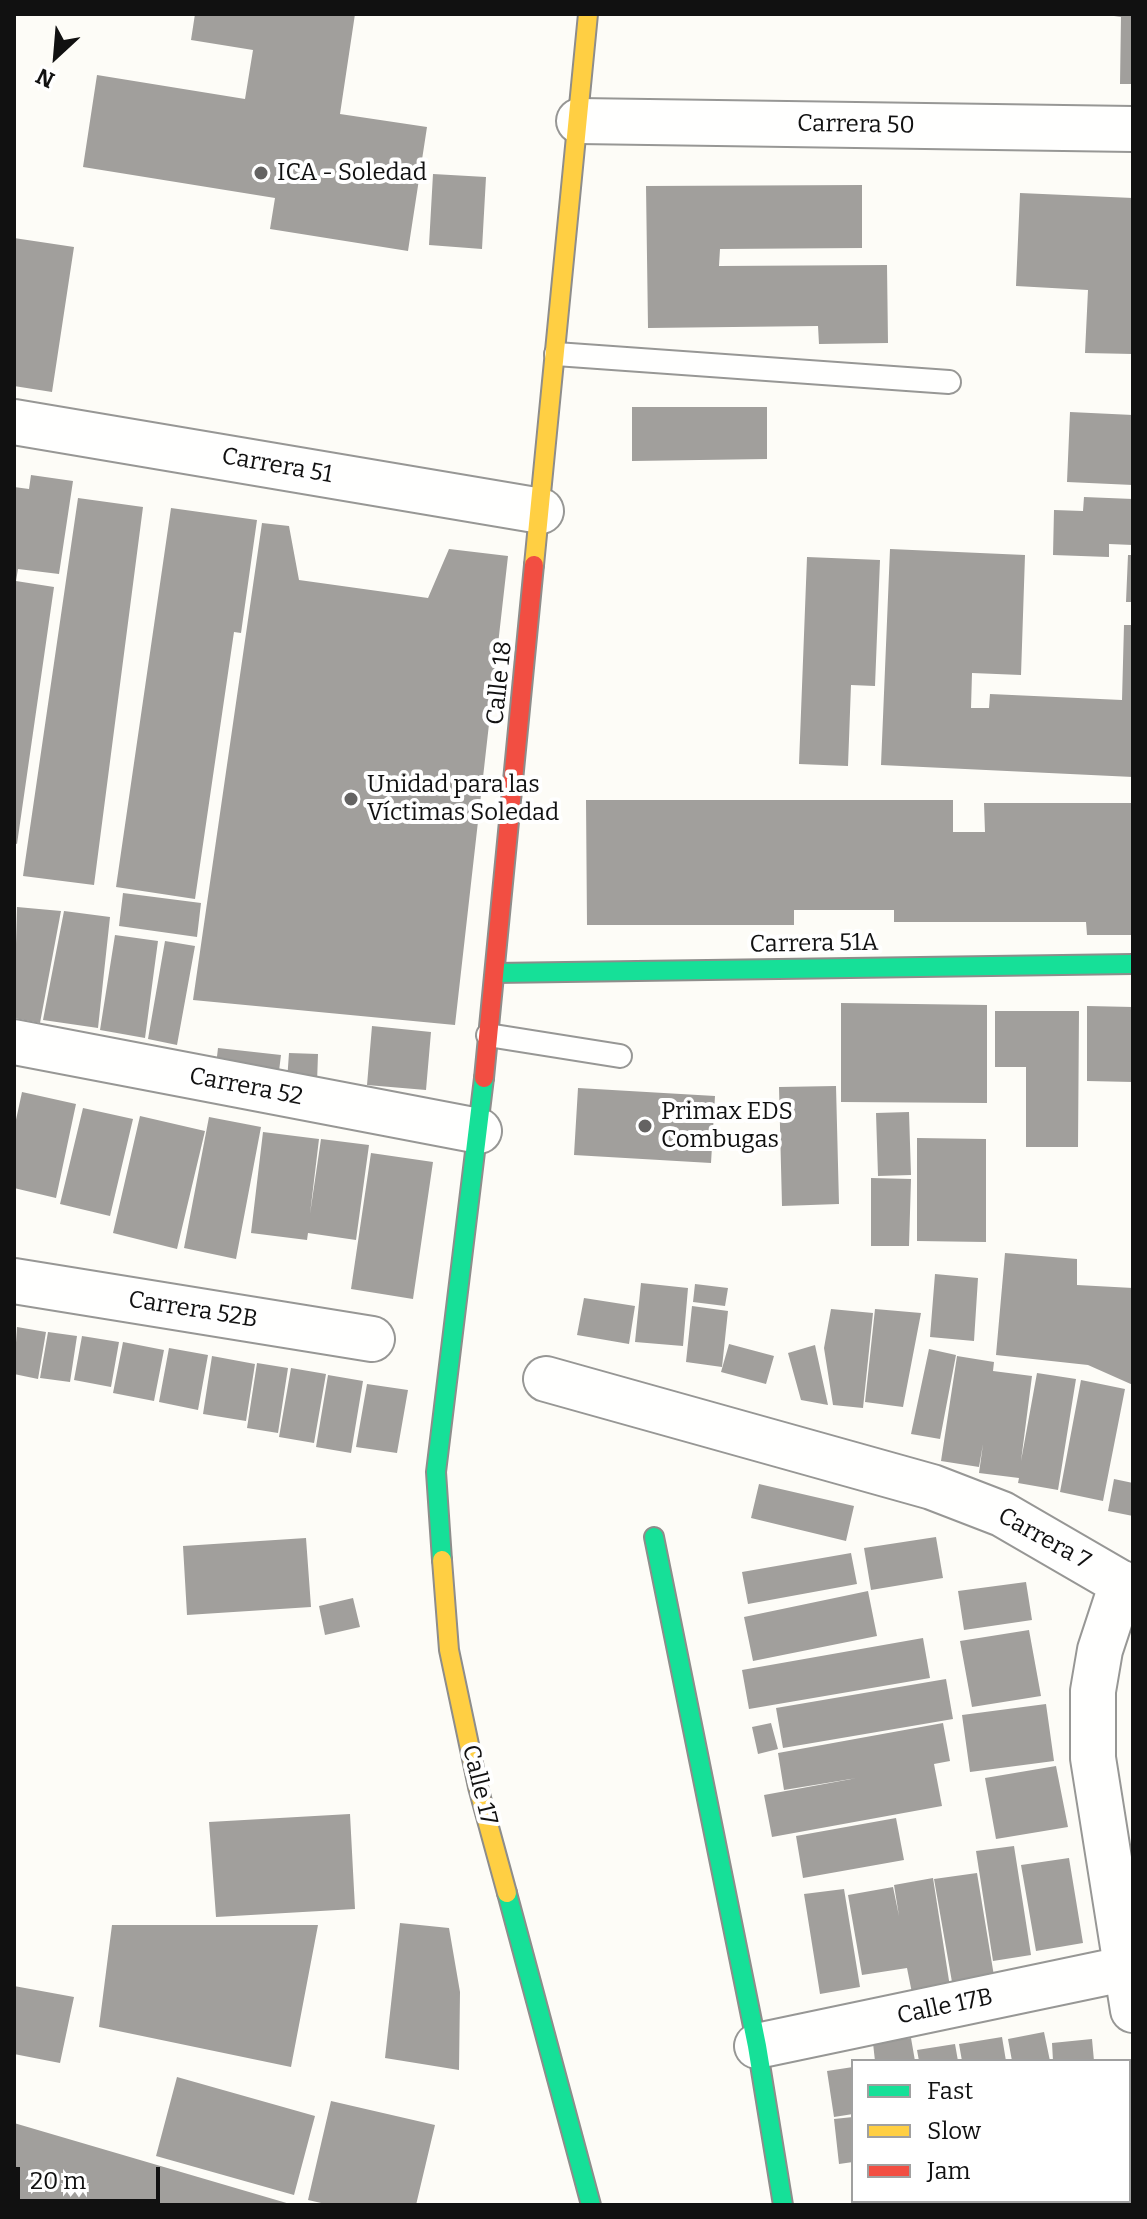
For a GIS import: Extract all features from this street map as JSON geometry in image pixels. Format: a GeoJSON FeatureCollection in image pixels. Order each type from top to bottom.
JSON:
{"type":"FeatureCollection","features":[{"type":"Feature","properties":{"kind":"main road","name":"Calle 18"},"geometry":{"type":"LineString","coordinates":[[450,1355],[479,1131],[588,14]]}},
{"type":"Feature","properties":{"kind":"main road","name":"Carrera 51A"},"geometry":{"type":"LineString","coordinates":[[495,973],[1133,964]]}},
{"type":"Feature","properties":{"kind":"main road","name":"Calle 17"},"geometry":{"type":"LineString","coordinates":[[450,1355],[436,1472],[449,1650],[478,1787],[591,2205]]}},
{"type":"Feature","properties":{"kind":"main road"},"geometry":{"type":"LineString","coordinates":[[654,1537],[757,2046],[783,2205]]}},
{"type":"Feature","properties":{"kind":"street","name":"Carrera 50"},"geometry":{"type":"LineString","coordinates":[[579,121],[1133,129]]}},
{"type":"Feature","properties":{"kind":"street","name":"Carrera 51"},"geometry":{"type":"LineString","coordinates":[[14,422],[541,511]]}},
{"type":"Feature","properties":{"kind":"street","name":"Carrera 52"},"geometry":{"type":"LineString","coordinates":[[14,1042],[479,1131]]}},
{"type":"Feature","properties":{"kind":"street","name":"Carrera 52B"},"geometry":{"type":"LineString","coordinates":[[14,1281],[372,1339]]}},
{"type":"Feature","properties":{"kind":"street","name":"Carrera 7"},"geometry":{"type":"LineString","coordinates":[[546,1379],[932,1487],[1002,1514],[1127,1587],[1100,1650],[1093,1691],[1093,1758],[1131,1982]]}},
{"type":"Feature","properties":{"kind":"street","name":"Calle 17B"},"geometry":{"type":"LineString","coordinates":[[757,2046],[1131,1982]]}},
{"type":"Feature","properties":{"kind":"lane"},"geometry":{"type":"LineString","coordinates":[[556,354],[949,382]]}},
{"type":"Feature","properties":{"kind":"lane"},"geometry":{"type":"LineString","coordinates":[[488,1035],[620,1056]]}},
{"type":"Feature","properties":{"kind":"building"},"geometry":{"type":"Polygon","coordinates":[[[195,14],[355,14],[340,114],[427,127],[408,251],[270,229],[275,198],[83,167],[97,75],[245,99],[253,50],[191,40],[195,14]]]}},
{"type":"Feature","properties":{"kind":"building"},"geometry":{"type":"Polygon","coordinates":[[[1100,14],[1133,14],[1133,84],[1120,84],[1121,17],[1100,14]]]}},
{"type":"Feature","properties":{"kind":"building"},"geometry":{"type":"Polygon","coordinates":[[[433,174],[486,177],[482,249],[429,245],[433,174]]]}},
{"type":"Feature","properties":{"kind":"building"},"geometry":{"type":"Polygon","coordinates":[[[862,185],[862,248],[720,249],[719,266],[887,265],[888,343],[819,344],[818,326],[648,328],[646,186],[862,185]]]}},
{"type":"Feature","properties":{"kind":"building"},"geometry":{"type":"Polygon","coordinates":[[[1020,193],[1133,198],[1133,354],[1085,353],[1088,290],[1016,286],[1020,193]]]}},
{"type":"Feature","properties":{"kind":"building"},"geometry":{"type":"Polygon","coordinates":[[[14,238],[74,247],[52,392],[14,386],[14,238]]]}},
{"type":"Feature","properties":{"kind":"building"},"geometry":{"type":"Polygon","coordinates":[[[632,407],[767,407],[767,459],[632,461],[632,407]]]}},
{"type":"Feature","properties":{"kind":"building"},"geometry":{"type":"Polygon","coordinates":[[[1070,412],[1133,415],[1133,485],[1067,482],[1070,412]]]}},
{"type":"Feature","properties":{"kind":"building"},"geometry":{"type":"Polygon","coordinates":[[[31,475],[73,481],[59,574],[18,569],[16,581],[54,587],[17,844],[14,843],[14,487],[29,489],[31,475]]]}},
{"type":"Feature","properties":{"kind":"building"},"geometry":{"type":"Polygon","coordinates":[[[1084,497],[1133,499],[1133,545],[1109,544],[1109,557],[1053,555],[1054,510],[1083,511],[1084,497]]]}},
{"type":"Feature","properties":{"kind":"building"},"geometry":{"type":"Polygon","coordinates":[[[78,498],[143,507],[94,885],[23,876],[78,498]]]}},
{"type":"Feature","properties":{"kind":"building"},"geometry":{"type":"Polygon","coordinates":[[[171,508],[257,520],[241,633],[234,632],[195,899],[116,887],[171,508]]]}},
{"type":"Feature","properties":{"kind":"building","name":"Unidad para las Víctimas Soledad"},"geometry":{"type":"Polygon","coordinates":[[[262,523],[289,526],[299,580],[428,598],[449,549],[508,556],[455,1025],[193,1000],[262,523]]]}},
{"type":"Feature","properties":{"kind":"building"},"geometry":{"type":"Polygon","coordinates":[[[890,549],[1025,555],[1021,675],[972,673],[971,708],[989,708],[990,694],[1122,700],[1124,625],[1133,625],[1133,777],[881,765],[890,549]]]}},
{"type":"Feature","properties":{"kind":"building"},"geometry":{"type":"Polygon","coordinates":[[[1128,555],[1133,555],[1133,602],[1126,602],[1128,555]]]}},
{"type":"Feature","properties":{"kind":"building"},"geometry":{"type":"Polygon","coordinates":[[[807,557],[880,560],[875,686],[851,685],[848,766],[799,764],[807,557]]]}},
{"type":"Feature","properties":{"kind":"building"},"geometry":{"type":"Polygon","coordinates":[[[586,800],[953,800],[953,832],[985,832],[984,803],[1133,803],[1133,935],[1087,935],[1086,922],[894,922],[894,910],[794,910],[794,925],[587,925],[586,800]]]}},
{"type":"Feature","properties":{"kind":"building"},"geometry":{"type":"Polygon","coordinates":[[[123,893],[201,903],[197,937],[119,926],[123,893]]]}},
{"type":"Feature","properties":{"kind":"building"},"geometry":{"type":"Polygon","coordinates":[[[17,907],[61,911],[40,1023],[14,1018],[17,907]]]}},
{"type":"Feature","properties":{"kind":"building"},"geometry":{"type":"Polygon","coordinates":[[[64,911],[110,917],[98,1028],[43,1020],[64,911]]]}},
{"type":"Feature","properties":{"kind":"building"},"geometry":{"type":"Polygon","coordinates":[[[115,935],[158,941],[145,1038],[100,1030],[115,935]]]}},
{"type":"Feature","properties":{"kind":"building"},"geometry":{"type":"Polygon","coordinates":[[[165,941],[195,946],[177,1045],[148,1039],[165,941]]]}},
{"type":"Feature","properties":{"kind":"building"},"geometry":{"type":"Polygon","coordinates":[[[841,1003],[987,1005],[987,1103],[841,1102],[841,1003]]]}},
{"type":"Feature","properties":{"kind":"building"},"geometry":{"type":"Polygon","coordinates":[[[1087,1006],[1133,1007],[1133,1082],[1087,1081],[1087,1006]]]}},
{"type":"Feature","properties":{"kind":"building"},"geometry":{"type":"Polygon","coordinates":[[[995,1011],[1079,1011],[1078,1147],[1026,1147],[1026,1067],[995,1067],[995,1011]]]}},
{"type":"Feature","properties":{"kind":"building"},"geometry":{"type":"Polygon","coordinates":[[[372,1026],[431,1032],[426,1090],[367,1085],[372,1026]]]}},
{"type":"Feature","properties":{"kind":"building"},"geometry":{"type":"Polygon","coordinates":[[[218,1048],[281,1055],[279,1071],[216,1065],[218,1048]]]}},
{"type":"Feature","properties":{"kind":"building"},"geometry":{"type":"Polygon","coordinates":[[[289,1053],[318,1054],[317,1083],[287,1081],[289,1053]]]}},
{"type":"Feature","properties":{"kind":"building"},"geometry":{"type":"Polygon","coordinates":[[[836,1086],[839,1204],[782,1206],[779,1087],[836,1086]]]}},
{"type":"Feature","properties":{"kind":"building","name":"Primax EDS Combugas"},"geometry":{"type":"Polygon","coordinates":[[[578,1088],[715,1096],[711,1163],[574,1155],[578,1088]]]}},
{"type":"Feature","properties":{"kind":"building"},"geometry":{"type":"Polygon","coordinates":[[[22,1092],[76,1104],[56,1198],[14,1188],[14,1129],[22,1092]]]}},
{"type":"Feature","properties":{"kind":"building"},"geometry":{"type":"Polygon","coordinates":[[[83,1108],[133,1119],[110,1216],[60,1204],[83,1108]]]}},
{"type":"Feature","properties":{"kind":"building"},"geometry":{"type":"Polygon","coordinates":[[[909,1112],[911,1175],[878,1176],[876,1113],[909,1112]]]}},
{"type":"Feature","properties":{"kind":"building"},"geometry":{"type":"Polygon","coordinates":[[[140,1116],[205,1131],[177,1249],[113,1233],[140,1116]]]}},
{"type":"Feature","properties":{"kind":"building"},"geometry":{"type":"Polygon","coordinates":[[[209,1117],[261,1127],[236,1259],[184,1248],[209,1117]]]}},
{"type":"Feature","properties":{"kind":"building"},"geometry":{"type":"Polygon","coordinates":[[[263,1132],[319,1139],[310,1214],[321,1139],[369,1145],[356,1240],[308,1233],[307,1240],[251,1233],[263,1132]]]}},
{"type":"Feature","properties":{"kind":"building"},"geometry":{"type":"Polygon","coordinates":[[[917,1138],[986,1139],[986,1242],[917,1241],[917,1138]]]}},
{"type":"Feature","properties":{"kind":"building"},"geometry":{"type":"Polygon","coordinates":[[[371,1153],[433,1162],[413,1299],[351,1289],[371,1153]]]}},
{"type":"Feature","properties":{"kind":"building"},"geometry":{"type":"Polygon","coordinates":[[[871,1178],[911,1179],[909,1246],[871,1246],[871,1178]]]}},
{"type":"Feature","properties":{"kind":"building"},"geometry":{"type":"Polygon","coordinates":[[[1005,1253],[1077,1259],[1077,1285],[1133,1288],[1133,1385],[1088,1365],[996,1355],[1005,1253]]]}},
{"type":"Feature","properties":{"kind":"building"},"geometry":{"type":"Polygon","coordinates":[[[935,1274],[978,1278],[974,1341],[930,1337],[935,1274]]]}},
{"type":"Feature","properties":{"kind":"building"},"geometry":{"type":"Polygon","coordinates":[[[641,1283],[688,1288],[683,1346],[635,1342],[641,1283]]]}},
{"type":"Feature","properties":{"kind":"building"},"geometry":{"type":"Polygon","coordinates":[[[695,1284],[728,1288],[725,1306],[693,1302],[695,1284]]]}},
{"type":"Feature","properties":{"kind":"building"},"geometry":{"type":"Polygon","coordinates":[[[584,1298],[635,1306],[629,1344],[577,1335],[584,1298]]]}},
{"type":"Feature","properties":{"kind":"building"},"geometry":{"type":"Polygon","coordinates":[[[692,1306],[728,1311],[722,1367],[686,1362],[692,1306]]]}},
{"type":"Feature","properties":{"kind":"building"},"geometry":{"type":"Polygon","coordinates":[[[831,1309],[873,1313],[863,1408],[833,1405],[824,1348],[831,1309]]]}},
{"type":"Feature","properties":{"kind":"building"},"geometry":{"type":"Polygon","coordinates":[[[875,1309],[921,1313],[903,1407],[865,1402],[875,1309]]]}},
{"type":"Feature","properties":{"kind":"building"},"geometry":{"type":"Polygon","coordinates":[[[17,1327],[46,1332],[38,1379],[14,1374],[17,1327]]]}},
{"type":"Feature","properties":{"kind":"building"},"geometry":{"type":"Polygon","coordinates":[[[48,1332],[77,1336],[70,1382],[40,1378],[48,1332]]]}},
{"type":"Feature","properties":{"kind":"building"},"geometry":{"type":"Polygon","coordinates":[[[82,1336],[119,1342],[111,1387],[74,1380],[82,1336]]]}},
{"type":"Feature","properties":{"kind":"building"},"geometry":{"type":"Polygon","coordinates":[[[123,1342],[164,1350],[154,1401],[113,1393],[123,1342]]]}},
{"type":"Feature","properties":{"kind":"building"},"geometry":{"type":"Polygon","coordinates":[[[729,1344],[774,1356],[766,1384],[721,1372],[729,1344]]]}},
{"type":"Feature","properties":{"kind":"building"},"geometry":{"type":"Polygon","coordinates":[[[815,1345],[828,1405],[801,1400],[788,1353],[815,1345]]]}},
{"type":"Feature","properties":{"kind":"building"},"geometry":{"type":"Polygon","coordinates":[[[169,1348],[208,1355],[198,1410],[159,1402],[169,1348]]]}},
{"type":"Feature","properties":{"kind":"building"},"geometry":{"type":"Polygon","coordinates":[[[929,1349],[956,1355],[940,1439],[911,1434],[929,1349]]]}},
{"type":"Feature","properties":{"kind":"building"},"geometry":{"type":"Polygon","coordinates":[[[212,1356],[255,1364],[246,1421],[203,1414],[212,1356]]]}},
{"type":"Feature","properties":{"kind":"building"},"geometry":{"type":"Polygon","coordinates":[[[957,1356],[994,1362],[993,1371],[1032,1376],[1021,1461],[1037,1373],[1076,1379],[1058,1490],[1018,1483],[1019,1478],[979,1473],[983,1444],[979,1467],[941,1461],[957,1356]]]}},
{"type":"Feature","properties":{"kind":"building"},"geometry":{"type":"Polygon","coordinates":[[[257,1363],[288,1368],[278,1433],[247,1428],[257,1363]]]}},
{"type":"Feature","properties":{"kind":"building"},"geometry":{"type":"Polygon","coordinates":[[[291,1368],[326,1374],[314,1443],[279,1437],[291,1368]]]}},
{"type":"Feature","properties":{"kind":"building"},"geometry":{"type":"Polygon","coordinates":[[[328,1375],[363,1381],[351,1453],[316,1447],[328,1375]]]}},
{"type":"Feature","properties":{"kind":"building"},"geometry":{"type":"Polygon","coordinates":[[[1081,1380],[1125,1389],[1103,1501],[1060,1492],[1081,1380]]]}},
{"type":"Feature","properties":{"kind":"building"},"geometry":{"type":"Polygon","coordinates":[[[367,1384],[408,1390],[397,1453],[356,1447],[367,1384]]]}},
{"type":"Feature","properties":{"kind":"building"},"geometry":{"type":"Polygon","coordinates":[[[1114,1479],[1133,1483],[1133,1516],[1108,1511],[1114,1479]]]}},
{"type":"Feature","properties":{"kind":"building"},"geometry":{"type":"Polygon","coordinates":[[[759,1484],[854,1506],[846,1541],[751,1518],[759,1484]]]}},
{"type":"Feature","properties":{"kind":"building"},"geometry":{"type":"Polygon","coordinates":[[[936,1537],[943,1578],[871,1590],[864,1548],[936,1537]]]}},
{"type":"Feature","properties":{"kind":"building"},"geometry":{"type":"Polygon","coordinates":[[[306,1538],[311,1607],[187,1615],[183,1546],[306,1538]]]}},
{"type":"Feature","properties":{"kind":"building"},"geometry":{"type":"Polygon","coordinates":[[[851,1553],[857,1584],[748,1604],[742,1572],[851,1553]]]}},
{"type":"Feature","properties":{"kind":"building"},"geometry":{"type":"Polygon","coordinates":[[[1026,1582],[1032,1620],[964,1630],[958,1591],[1026,1582]]]}},
{"type":"Feature","properties":{"kind":"building"},"geometry":{"type":"Polygon","coordinates":[[[868,1591],[877,1636],[753,1661],[744,1617],[868,1591]]]}},
{"type":"Feature","properties":{"kind":"building"},"geometry":{"type":"Polygon","coordinates":[[[353,1598],[360,1627],[325,1635],[319,1606],[353,1598]]]}},
{"type":"Feature","properties":{"kind":"building"},"geometry":{"type":"Polygon","coordinates":[[[1029,1630],[1041,1696],[972,1707],[960,1641],[1029,1630]]]}},
{"type":"Feature","properties":{"kind":"building"},"geometry":{"type":"Polygon","coordinates":[[[923,1638],[930,1678],[749,1709],[742,1670],[923,1638]]]}},
{"type":"Feature","properties":{"kind":"building"},"geometry":{"type":"Polygon","coordinates":[[[946,1679],[953,1719],[783,1748],[776,1708],[946,1679]]]}},
{"type":"Feature","properties":{"kind":"building"},"geometry":{"type":"Polygon","coordinates":[[[1046,1704],[1054,1761],[970,1772],[962,1715],[1046,1704]]]}},
{"type":"Feature","properties":{"kind":"building"},"geometry":{"type":"Polygon","coordinates":[[[771,1723],[778,1749],[758,1754],[752,1727],[771,1723]]]}},
{"type":"Feature","properties":{"kind":"building"},"geometry":{"type":"Polygon","coordinates":[[[943,1723],[950,1761],[934,1764],[942,1806],[772,1837],[764,1795],[857,1778],[784,1790],[778,1753],[943,1723]]]}},
{"type":"Feature","properties":{"kind":"building"},"geometry":{"type":"Polygon","coordinates":[[[1056,1766],[1068,1827],[996,1839],[985,1778],[1056,1766]]]}},
{"type":"Feature","properties":{"kind":"building"},"geometry":{"type":"Polygon","coordinates":[[[350,1814],[355,1909],[216,1917],[209,1822],[350,1814]]]}},
{"type":"Feature","properties":{"kind":"building"},"geometry":{"type":"Polygon","coordinates":[[[896,1818],[904,1860],[803,1878],[796,1836],[896,1818]]]}},
{"type":"Feature","properties":{"kind":"building"},"geometry":{"type":"Polygon","coordinates":[[[1014,1846],[1031,1955],[993,1961],[976,1851],[1014,1846]]]}},
{"type":"Feature","properties":{"kind":"building"},"geometry":{"type":"Polygon","coordinates":[[[1069,1858],[1083,1943],[1036,1951],[1021,1865],[1069,1858]]]}},
{"type":"Feature","properties":{"kind":"building"},"geometry":{"type":"Polygon","coordinates":[[[977,1873],[994,1976],[952,1982],[934,1879],[977,1873]]]}},
{"type":"Feature","properties":{"kind":"building"},"geometry":{"type":"Polygon","coordinates":[[[933,1878],[950,1987],[912,1993],[907,1968],[862,1975],[848,1895],[893,1887],[899,1916],[894,1885],[933,1878]]]}},
{"type":"Feature","properties":{"kind":"building"},"geometry":{"type":"Polygon","coordinates":[[[844,1889],[860,1987],[820,1994],[804,1894],[844,1889]]]}},
{"type":"Feature","properties":{"kind":"building"},"geometry":{"type":"Polygon","coordinates":[[[400,1923],[449,1928],[460,1992],[459,2070],[385,2058],[400,1923]]]}},
{"type":"Feature","properties":{"kind":"building"},"geometry":{"type":"Polygon","coordinates":[[[112,1925],[318,1925],[291,2067],[99,2027],[112,1925]]]}},
{"type":"Feature","properties":{"kind":"building"},"geometry":{"type":"Polygon","coordinates":[[[14,1986],[74,1997],[60,2063],[14,2054],[14,1986]]]}},
{"type":"Feature","properties":{"kind":"building"},"geometry":{"type":"Polygon","coordinates":[[[1044,2032],[1050,2059],[1012,2059],[1008,2039],[1044,2032]]]}},
{"type":"Feature","properties":{"kind":"building"},"geometry":{"type":"Polygon","coordinates":[[[1002,2037],[1006,2059],[962,2059],[959,2044],[1002,2037]]]}},
{"type":"Feature","properties":{"kind":"building"},"geometry":{"type":"Polygon","coordinates":[[[911,2038],[915,2059],[875,2059],[873,2043],[911,2038]]]}},
{"type":"Feature","properties":{"kind":"building"},"geometry":{"type":"Polygon","coordinates":[[[1092,2039],[1094,2059],[1053,2059],[1052,2043],[1092,2039]]]}},
{"type":"Feature","properties":{"kind":"building"},"geometry":{"type":"Polygon","coordinates":[[[955,2044],[958,2059],[919,2059],[917,2050],[955,2044]]]}},
{"type":"Feature","properties":{"kind":"building"},"geometry":{"type":"Polygon","coordinates":[[[851,2067],[851,2114],[834,2117],[827,2071],[851,2067]]]}},
{"type":"Feature","properties":{"kind":"building"},"geometry":{"type":"Polygon","coordinates":[[[177,2077],[315,2116],[294,2195],[156,2156],[177,2077]]]}},
{"type":"Feature","properties":{"kind":"building"},"geometry":{"type":"Polygon","coordinates":[[[331,2101],[435,2125],[416,2205],[330,2205],[308,2200],[331,2101]]]}},
{"type":"Feature","properties":{"kind":"building"},"geometry":{"type":"Polygon","coordinates":[[[851,2117],[851,2162],[839,2164],[834,2119],[851,2117]]]}},
{"type":"Feature","properties":{"kind":"building"},"geometry":{"type":"Polygon","coordinates":[[[14,2123],[290,2204],[290,2205],[14,2205],[14,2123]]]}},
{"type":"Feature","properties":{"kind":"building"},"geometry":{"type":"Polygon","coordinates":[[[854,2203],[980,2205],[854,2205],[854,2203]]]}},
{"type":"Feature","properties":{"kind":"building"},"geometry":{"type":"Polygon","coordinates":[[[1026,2203],[1115,2203],[1115,2205],[1018,2205],[1026,2203]]]}},
{"type":"Feature","properties":{"kind":"traffic: fast"},"geometry":{"type":"LineString","coordinates":[[495,973],[1133,964]]}},
{"type":"Feature","properties":{"kind":"traffic: fast"},"geometry":{"type":"LineString","coordinates":[[442,1560],[436,1472],[484,1078]]}},
{"type":"Feature","properties":{"kind":"traffic: fast"},"geometry":{"type":"LineString","coordinates":[[654,1537],[757,2046],[783,2205]]}},
{"type":"Feature","properties":{"kind":"traffic: fast"},"geometry":{"type":"LineString","coordinates":[[507,1893],[591,2205]]}},
{"type":"Feature","properties":{"kind":"traffic: slow"},"geometry":{"type":"LineString","coordinates":[[534,565],[588,14]]}},
{"type":"Feature","properties":{"kind":"traffic: slow"},"geometry":{"type":"LineString","coordinates":[[442,1560],[449,1650],[478,1787],[507,1893]]}},
{"type":"Feature","properties":{"kind":"traffic: jam"},"geometry":{"type":"LineString","coordinates":[[484,1078],[534,565]]}},
{"type":"Feature","properties":{"kind":"place","name":"ICA - Soledad"},"geometry":{"type":"Point","coordinates":[261,173]}},
{"type":"Feature","properties":{"kind":"place","name":"Unidad para las Víctimas Soledad"},"geometry":{"type":"Point","coordinates":[351,799]}},
{"type":"Feature","properties":{"kind":"place","name":"Primax EDS Combugas"},"geometry":{"type":"Point","coordinates":[645,1126]}}]}
